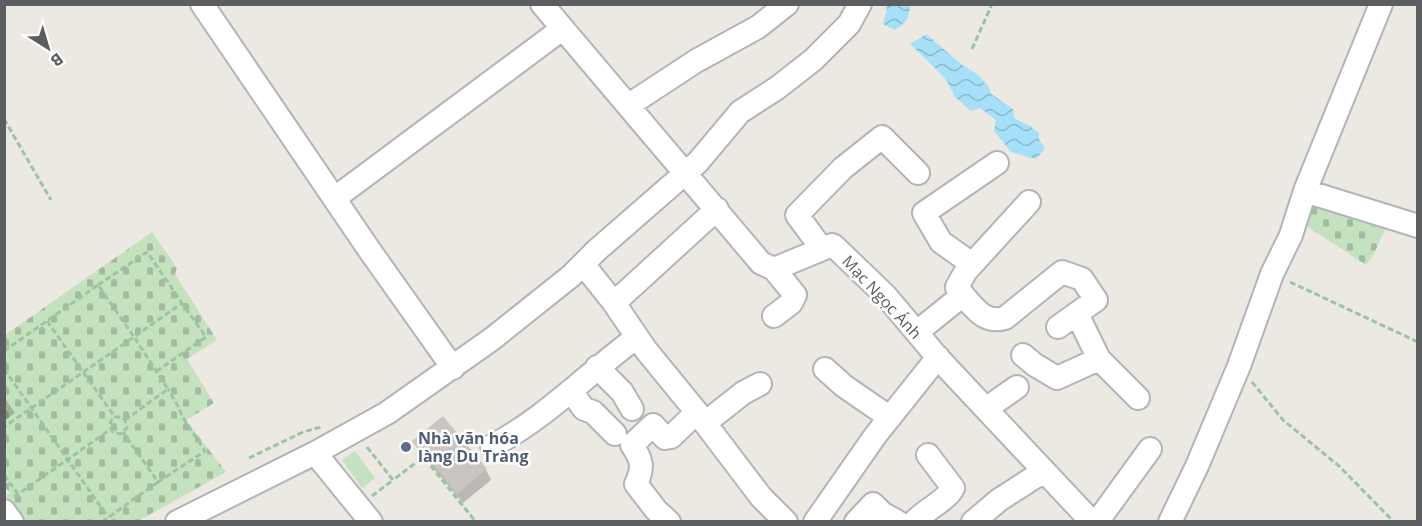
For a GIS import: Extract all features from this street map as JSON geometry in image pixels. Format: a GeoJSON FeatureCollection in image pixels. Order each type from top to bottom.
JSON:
{"type":"FeatureCollection","features":[{"type":"Feature","properties":{"kind":"street"},"geometry":{"type":"LineString","coordinates":[[202,4],[335,198],[452,376]]}},
{"type":"Feature","properties":{"kind":"street"},"geometry":{"type":"LineString","coordinates":[[542,4],[630,105],[761,263],[774,269],[795,295],[791,303],[774,316]]}},
{"type":"Feature","properties":{"kind":"street"},"geometry":{"type":"LineString","coordinates":[[630,105],[696,61],[758,27],[787,4]]}},
{"type":"Feature","properties":{"kind":"street"},"geometry":{"type":"LineString","coordinates":[[1170,522],[1197,466],[1239,366],[1272,274],[1291,235],[1305,191],[1381,4]]}},
{"type":"Feature","properties":{"kind":"street"},"geometry":{"type":"LineString","coordinates":[[177,522],[315,453],[452,376],[698,162],[740,112],[777,88],[813,60],[850,9]]}},
{"type":"Feature","properties":{"kind":"street"},"geometry":{"type":"LineString","coordinates":[[335,198],[562,28]]}},
{"type":"Feature","properties":{"kind":"street"},"geometry":{"type":"LineString","coordinates":[[822,249],[797,215],[843,168],[882,137],[918,173]]}},
{"type":"Feature","properties":{"kind":"street"},"geometry":{"type":"LineString","coordinates":[[972,264],[941,242],[924,213],[997,163]]}},
{"type":"Feature","properties":{"kind":"street"},"geometry":{"type":"LineString","coordinates":[[1305,191],[1418,226]]}},
{"type":"Feature","properties":{"kind":"street"},"geometry":{"type":"LineString","coordinates":[[1029,202],[972,264],[957,287],[987,319],[996,321],[1005,318],[1062,273],[1082,279],[1096,300],[1058,327]]}},
{"type":"Feature","properties":{"kind":"street"},"geometry":{"type":"LineString","coordinates":[[614,303],[717,208]]}},
{"type":"Feature","properties":{"kind":"street","name":"Mạc Ngọc Ánh"},"geometry":{"type":"LineString","coordinates":[[774,269],[834,246],[886,296],[938,357],[1092,522]]}},
{"type":"Feature","properties":{"kind":"street"},"geometry":{"type":"LineString","coordinates":[[583,264],[761,497],[786,522]]}},
{"type":"Feature","properties":{"kind":"street"},"geometry":{"type":"LineString","coordinates":[[917,332],[963,295]]}},
{"type":"Feature","properties":{"kind":"street"},"geometry":{"type":"LineString","coordinates":[[1079,312],[1080,320],[1099,359],[1138,398]]}},
{"type":"Feature","properties":{"kind":"street"},"geometry":{"type":"LineString","coordinates":[[492,446],[546,412],[597,367],[637,337]]}},
{"type":"Feature","properties":{"kind":"street"},"geometry":{"type":"LineString","coordinates":[[1023,355],[1057,378],[1099,359]]}},
{"type":"Feature","properties":{"kind":"street"},"geometry":{"type":"LineString","coordinates":[[815,522],[889,417],[938,357]]}},
{"type":"Feature","properties":{"kind":"street"},"geometry":{"type":"LineString","coordinates":[[597,367],[622,392],[632,409]]}},
{"type":"Feature","properties":{"kind":"street"},"geometry":{"type":"LineString","coordinates":[[825,369],[844,386],[889,417]]}},
{"type":"Feature","properties":{"kind":"street"},"geometry":{"type":"LineString","coordinates":[[669,522],[656,510],[649,494],[636,484],[643,466],[632,445],[653,425],[665,438],[671,437],[760,384]]}},
{"type":"Feature","properties":{"kind":"street"},"geometry":{"type":"LineString","coordinates":[[987,408],[1017,387]]}},
{"type":"Feature","properties":{"kind":"street"},"geometry":{"type":"LineString","coordinates":[[571,391],[584,409],[593,412],[615,434]]}},
{"type":"Feature","properties":{"kind":"street"},"geometry":{"type":"LineString","coordinates":[[1097,522],[1150,449]]}},
{"type":"Feature","properties":{"kind":"street"},"geometry":{"type":"LineString","coordinates":[[315,453],[368,511]]}},
{"type":"Feature","properties":{"kind":"street"},"geometry":{"type":"LineString","coordinates":[[914,522],[925,511],[950,495],[953,488],[928,454]]}},
{"type":"Feature","properties":{"kind":"street"},"geometry":{"type":"LineString","coordinates":[[973,522],[999,500],[1044,471]]}},
{"type":"Feature","properties":{"kind":"street"},"geometry":{"type":"LineString","coordinates":[[12,501],[12,522]]}},
{"type":"Feature","properties":{"kind":"street"},"geometry":{"type":"LineString","coordinates":[[856,522],[873,504],[882,513],[898,522]]}},
{"type":"Feature","properties":{"kind":"path"},"geometry":{"type":"LineString","coordinates":[[972,49],[992,4]]}},
{"type":"Feature","properties":{"kind":"path"},"geometry":{"type":"LineString","coordinates":[[4,119],[51,200]]}},
{"type":"Feature","properties":{"kind":"path"},"geometry":{"type":"LineString","coordinates":[[4,351],[147,252],[206,337],[157,371]]}},
{"type":"Feature","properties":{"kind":"path"},"geometry":{"type":"LineString","coordinates":[[1272,274],[1418,342]]}},
{"type":"Feature","properties":{"kind":"path"},"geometry":{"type":"LineString","coordinates":[[98,285],[157,371],[182,416],[206,451],[102,522]]}},
{"type":"Feature","properties":{"kind":"path"},"geometry":{"type":"LineString","coordinates":[[4,427],[182,303]]}},
{"type":"Feature","properties":{"kind":"path"},"geometry":{"type":"LineString","coordinates":[[47,321],[115,417]]}},
{"type":"Feature","properties":{"kind":"path"},"geometry":{"type":"LineString","coordinates":[[1239,366],[1283,420],[1339,466],[1394,522]]}},
{"type":"Feature","properties":{"kind":"path"},"geometry":{"type":"LineString","coordinates":[[4,369],[33,407],[108,517]]}},
{"type":"Feature","properties":{"kind":"path"},"geometry":{"type":"LineString","coordinates":[[125,420],[168,389]]}},
{"type":"Feature","properties":{"kind":"path"},"geometry":{"type":"LineString","coordinates":[[115,417],[125,420],[127,425],[123,432],[118,434],[111,429],[111,421],[115,417]]}},
{"type":"Feature","properties":{"kind":"path"},"geometry":{"type":"LineString","coordinates":[[4,475],[12,501],[111,429]]}},
{"type":"Feature","properties":{"kind":"path"},"geometry":{"type":"LineString","coordinates":[[123,432],[158,482]]}},
{"type":"Feature","properties":{"kind":"path"},"geometry":{"type":"LineString","coordinates":[[364,443],[393,480]]}},
{"type":"Feature","properties":{"kind":"path"},"geometry":{"type":"LineString","coordinates":[[368,511],[393,480],[422,458],[476,522]]}},
{"type":"Feature","properties":{"kind":"green space"},"geometry":{"type":"Polygon","coordinates":[[[1305,191],[1390,218],[1373,256],[1366,265],[1296,219],[1305,191]]]}},
{"type":"Feature","properties":{"kind":"green space"},"geometry":{"type":"Polygon","coordinates":[[[152,232],[177,268],[175,274],[217,340],[187,359],[214,403],[186,420],[226,472],[138,521],[5,521],[4,497],[10,493],[4,486],[5,335],[152,232]]]}},
{"type":"Feature","properties":{"kind":"green space"},"geometry":{"type":"Polygon","coordinates":[[[355,451],[375,478],[362,488],[342,460],[355,451]]]}},
{"type":"Feature","properties":{"kind":"water"},"geometry":{"type":"Polygon","coordinates":[[[885,5],[910,5],[907,20],[895,30],[883,24],[887,9],[885,5]]]}},
{"type":"Feature","properties":{"kind":"water"},"geometry":{"type":"Polygon","coordinates":[[[926,34],[961,64],[977,74],[989,87],[991,94],[1013,109],[1014,118],[1039,133],[1039,139],[1045,148],[1036,159],[1011,152],[994,131],[996,120],[980,108],[971,111],[955,97],[947,81],[910,44],[926,34]]]}},
{"type":"Feature","properties":{"kind":"building"},"geometry":{"type":"Polygon","coordinates":[[[443,416],[487,469],[457,494],[412,441],[443,416]]]}},
{"type":"Feature","properties":{"kind":"place","name":"Nhà văn hóa làng Du Tràng"},"geometry":{"type":"Point","coordinates":[406,447]}}]}
